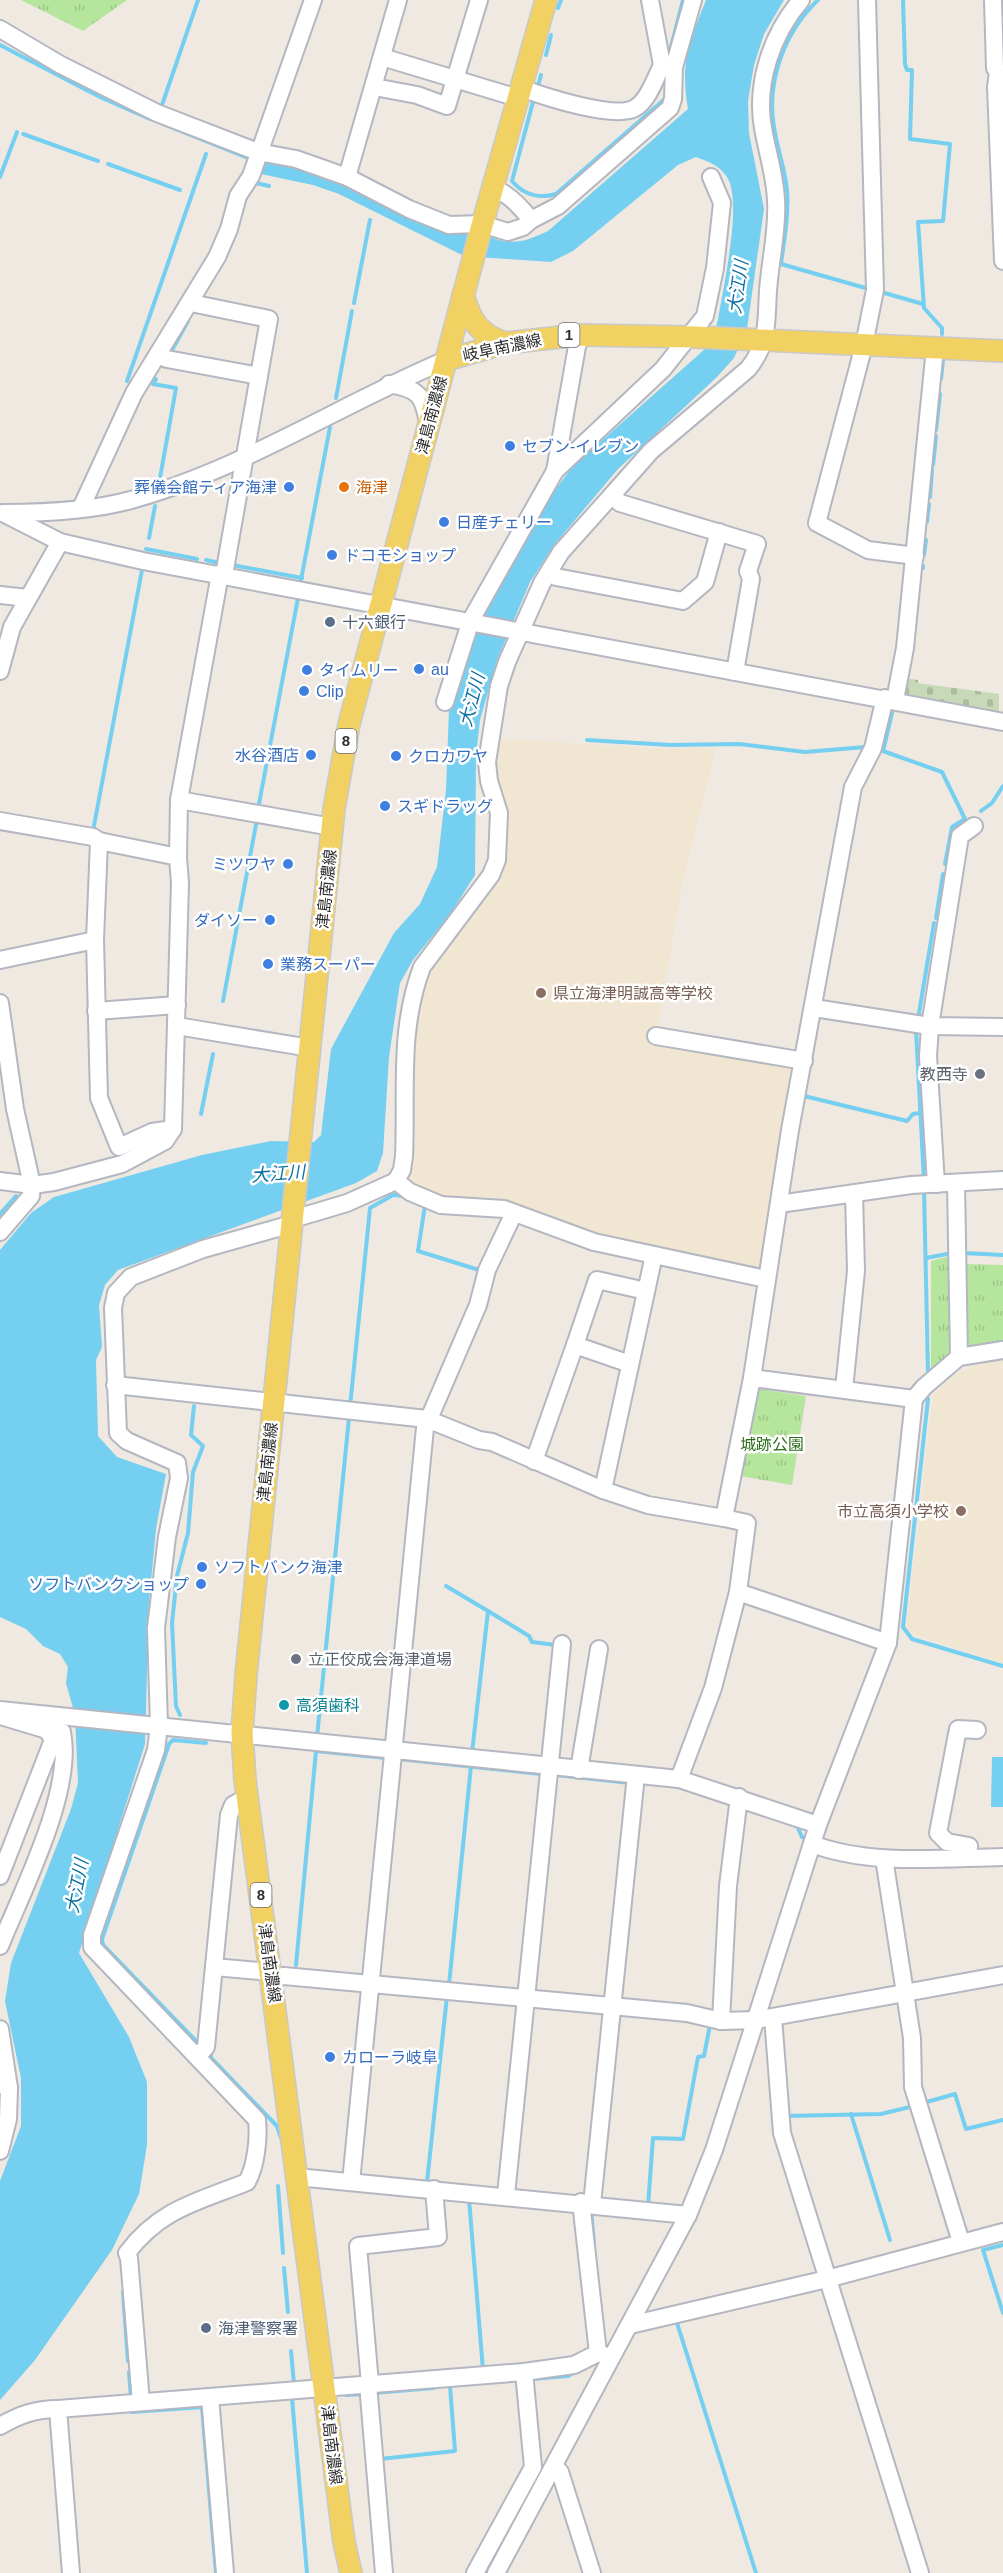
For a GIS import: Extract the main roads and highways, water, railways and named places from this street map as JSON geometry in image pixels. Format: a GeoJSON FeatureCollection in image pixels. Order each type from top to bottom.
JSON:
{"type":"FeatureCollection","features":[{"type":"Feature","properties":{"kind":"main road","name":"岐阜南濃線"},"geometry":{"type":"LineString","coordinates":[[446,360],[481,227],[546,0]]}},
{"type":"Feature","properties":{"kind":"main road"},"geometry":{"type":"LineString","coordinates":[[463,295],[475,325],[493,339],[506,343]]}},
{"type":"Feature","properties":{"kind":"main road","name":"岐阜南濃線"},"geometry":{"type":"LineString","coordinates":[[446,360],[506,343],[579,335],[692,337],[1003,351]]}},
{"type":"Feature","properties":{"kind":"main road","name":"津島南濃線"},"geometry":{"type":"LineString","coordinates":[[351,2573],[344,2542],[247,1797],[242,1733],[332,827],[349,724],[446,360]]}},
{"type":"Feature","properties":{"kind":"water","name":"大江川"},"geometry":{"type":"Polygon","coordinates":[[[706,0],[784,0],[764,34],[754,65],[748,101],[749,133],[764,209],[747,329],[734,358],[717,377],[618,469],[554,545],[530,582],[497,660],[480,720],[476,756],[475,875],[451,913],[413,960],[400,983],[389,1057],[383,1153],[377,1171],[356,1183],[118,1270],[105,1285],[99,1305],[102,1347],[96,1360],[98,1436],[117,1457],[166,1474],[156,1529],[149,1602],[145,1744],[79,1953],[129,2037],[147,2082],[147,2145],[139,2194],[112,2250],[35,2360],[0,2400],[0,2181],[21,2126],[21,2078],[5,2001],[11,1963],[71,1809],[78,1783],[75,1715],[66,1683],[68,1667],[60,1654],[43,1646],[26,1629],[0,1617],[0,1250],[31,1213],[54,1197],[202,1155],[271,1141],[314,1142],[321,1135],[331,1049],[394,933],[420,904],[437,867],[446,790],[449,709],[483,614],[537,515],[572,467],[705,349],[713,338],[733,225],[731,189],[727,177],[717,167],[696,157],[678,165],[573,251],[551,262],[464,256],[339,194],[313,185],[261,174],[267,158],[336,179],[499,240],[524,240],[548,231],[688,109],[686,65],[695,29],[706,0]]]}},
{"type":"Feature","properties":{"kind":"water"},"geometry":{"type":"Polygon","coordinates":[[[992,1757],[1003,1757],[1003,1807],[991,1807],[992,1757]]]}},
{"type":"Feature","properties":{"kind":"waterway"},"geometry":{"type":"LineString","coordinates":[[162,105],[198,0]]}},
{"type":"Feature","properties":{"kind":"waterway"},"geometry":{"type":"LineString","coordinates":[[558,8],[561,0]]}},
{"type":"Feature","properties":{"kind":"waterway"},"geometry":{"type":"LineString","coordinates":[[670,51],[683,0]]}},
{"type":"Feature","properties":{"kind":"waterway"},"geometry":{"type":"LineString","coordinates":[[818,0],[806,12],[787,42],[773,92],[774,127],[787,190],[787,218],[781,264],[869,289]]}},
{"type":"Feature","properties":{"kind":"waterway"},"geometry":{"type":"LineString","coordinates":[[903,0],[905,64],[907,70],[912,70],[910,139],[950,144],[943,221],[918,222],[924,308],[942,328],[942,334]]}},
{"type":"Feature","properties":{"kind":"waterway"},"geometry":{"type":"LineString","coordinates":[[546,55],[551,35]]}},
{"type":"Feature","properties":{"kind":"waterway"},"geometry":{"type":"LineString","coordinates":[[0,45],[100,97],[150,119]]}},
{"type":"Feature","properties":{"kind":"waterway"},"geometry":{"type":"LineString","coordinates":[[537,89],[541,75]]}},
{"type":"Feature","properties":{"kind":"waterway"},"geometry":{"type":"LineString","coordinates":[[534,98],[512,181],[527,193],[544,196],[556,194],[666,98]]}},
{"type":"Feature","properties":{"kind":"waterway"},"geometry":{"type":"LineString","coordinates":[[163,124],[253,160]]}},
{"type":"Feature","properties":{"kind":"waterway"},"geometry":{"type":"LineString","coordinates":[[0,177],[17,132]]}},
{"type":"Feature","properties":{"kind":"waterway"},"geometry":{"type":"LineString","coordinates":[[23,134],[98,161]]}},
{"type":"Feature","properties":{"kind":"waterway"},"geometry":{"type":"LineString","coordinates":[[127,381],[206,154]]}},
{"type":"Feature","properties":{"kind":"waterway"},"geometry":{"type":"LineString","coordinates":[[108,164],[180,190]]}},
{"type":"Feature","properties":{"kind":"waterway"},"geometry":{"type":"LineString","coordinates":[[253,187],[256,183],[269,186]]}},
{"type":"Feature","properties":{"kind":"waterway"},"geometry":{"type":"LineString","coordinates":[[354,303],[370,220]]}},
{"type":"Feature","properties":{"kind":"waterway"},"geometry":{"type":"LineString","coordinates":[[881,292],[923,304]]}},
{"type":"Feature","properties":{"kind":"waterway"},"geometry":{"type":"LineString","coordinates":[[336,398],[352,311]]}},
{"type":"Feature","properties":{"kind":"waterway"},"geometry":{"type":"LineString","coordinates":[[171,352],[188,321]]}},
{"type":"Feature","properties":{"kind":"waterway"},"geometry":{"type":"LineString","coordinates":[[941,379],[943,360]]}},
{"type":"Feature","properties":{"kind":"waterway"},"geometry":{"type":"LineString","coordinates":[[156,379],[153,384],[176,388],[160,478]]}},
{"type":"Feature","properties":{"kind":"waterway"},"geometry":{"type":"LineString","coordinates":[[936,430],[940,394]]}},
{"type":"Feature","properties":{"kind":"waterway"},"geometry":{"type":"LineString","coordinates":[[301,580],[330,427]]}},
{"type":"Feature","properties":{"kind":"waterway"},"geometry":{"type":"LineString","coordinates":[[933,465],[936,436]]}},
{"type":"Feature","properties":{"kind":"waterway"},"geometry":{"type":"LineString","coordinates":[[930,497],[932,469]]}},
{"type":"Feature","properties":{"kind":"waterway"},"geometry":{"type":"LineString","coordinates":[[927,522],[929,504]]}},
{"type":"Feature","properties":{"kind":"waterway"},"geometry":{"type":"LineString","coordinates":[[149,538],[155,506]]}},
{"type":"Feature","properties":{"kind":"waterway"},"geometry":{"type":"LineString","coordinates":[[924,555],[926,540]]}},
{"type":"Feature","properties":{"kind":"waterway"},"geometry":{"type":"LineString","coordinates":[[146,549],[197,559]]}},
{"type":"Feature","properties":{"kind":"waterway"},"geometry":{"type":"LineString","coordinates":[[206,560],[220,563]]}},
{"type":"Feature","properties":{"kind":"waterway"},"geometry":{"type":"LineString","coordinates":[[232,565],[302,578]]}},
{"type":"Feature","properties":{"kind":"waterway"},"geometry":{"type":"LineString","coordinates":[[93,831],[142,570]]}},
{"type":"Feature","properties":{"kind":"waterway"},"geometry":{"type":"LineString","coordinates":[[258,809],[298,598]]}},
{"type":"Feature","properties":{"kind":"waterway"},"geometry":{"type":"LineString","coordinates":[[892,713],[883,751],[942,772],[965,819]]}},
{"type":"Feature","properties":{"kind":"waterway"},"geometry":{"type":"LineString","coordinates":[[587,740],[670,745],[739,744],[805,752],[866,747]]}},
{"type":"Feature","properties":{"kind":"waterway"},"geometry":{"type":"LineString","coordinates":[[981,811],[992,803],[1003,786]]}},
{"type":"Feature","properties":{"kind":"waterway"},"geometry":{"type":"LineString","coordinates":[[223,1001],[257,819]]}},
{"type":"Feature","properties":{"kind":"waterway"},"geometry":{"type":"LineString","coordinates":[[945,864],[952,827],[965,819]]}},
{"type":"Feature","properties":{"kind":"waterway"},"geometry":{"type":"LineString","coordinates":[[936,918],[943,874]]}},
{"type":"Feature","properties":{"kind":"waterway"},"geometry":{"type":"LineString","coordinates":[[918,1019],[934,923]]}},
{"type":"Feature","properties":{"kind":"waterway"},"geometry":{"type":"LineString","coordinates":[[916,1030],[924,1180]]}},
{"type":"Feature","properties":{"kind":"waterway"},"geometry":{"type":"LineString","coordinates":[[201,1114],[213,1054]]}},
{"type":"Feature","properties":{"kind":"waterway"},"geometry":{"type":"LineString","coordinates":[[804,1096],[907,1121],[913,1114],[920,1113]]}},
{"type":"Feature","properties":{"kind":"waterway"},"geometry":{"type":"LineString","coordinates":[[924,1189],[928,1374]]}},
{"type":"Feature","properties":{"kind":"waterway"},"geometry":{"type":"LineString","coordinates":[[350,1407],[370,1208],[393,1195],[404,1196]]}},
{"type":"Feature","properties":{"kind":"waterway"},"geometry":{"type":"LineString","coordinates":[[0,1214],[16,1196]]}},
{"type":"Feature","properties":{"kind":"waterway"},"geometry":{"type":"LineString","coordinates":[[425,1205],[418,1251],[479,1270]]}},
{"type":"Feature","properties":{"kind":"waterway"},"geometry":{"type":"LineString","coordinates":[[926,1258],[952,1253]]}},
{"type":"Feature","properties":{"kind":"waterway"},"geometry":{"type":"LineString","coordinates":[[963,1253],[1003,1255]]}},
{"type":"Feature","properties":{"kind":"waterway"},"geometry":{"type":"LineString","coordinates":[[928,1399],[903,1627],[912,1639],[1003,1666]]}},
{"type":"Feature","properties":{"kind":"waterway"},"geometry":{"type":"LineString","coordinates":[[180,1715],[176,1706],[172,1623],[177,1576],[188,1533],[193,1472],[203,1446],[191,1435],[194,1406]]}},
{"type":"Feature","properties":{"kind":"waterway"},"geometry":{"type":"LineString","coordinates":[[317,1737],[349,1418]]}},
{"type":"Feature","properties":{"kind":"waterway"},"geometry":{"type":"LineString","coordinates":[[446,1586],[488,1611],[472,1753]]}},
{"type":"Feature","properties":{"kind":"waterway"},"geometry":{"type":"LineString","coordinates":[[488,1611],[529,1636],[532,1642],[556,1645]]}},
{"type":"Feature","properties":{"kind":"waterway"},"geometry":{"type":"LineString","coordinates":[[202,2044],[198,2043],[103,1945],[102,1939],[169,1744],[173,1740],[206,1743]]}},
{"type":"Feature","properties":{"kind":"waterway"},"geometry":{"type":"LineString","coordinates":[[296,1965],[316,1751],[386,1758]]}},
{"type":"Feature","properties":{"kind":"waterway"},"geometry":{"type":"LineString","coordinates":[[399,1759],[541,1774]]}},
{"type":"Feature","properties":{"kind":"waterway"},"geometry":{"type":"LineString","coordinates":[[449,1985],[471,1766]]}},
{"type":"Feature","properties":{"kind":"waterway"},"geometry":{"type":"LineString","coordinates":[[556,1775],[630,1783]]}},
{"type":"Feature","properties":{"kind":"waterway"},"geometry":{"type":"LineString","coordinates":[[796,1824],[802,1837],[806,1838]]}},
{"type":"Feature","properties":{"kind":"waterway"},"geometry":{"type":"LineString","coordinates":[[427,2182],[447,1996]]}},
{"type":"Feature","properties":{"kind":"waterway"},"geometry":{"type":"LineString","coordinates":[[648,2206],[653,2138],[683,2139],[698,2057],[704,2056],[710,2025]]}},
{"type":"Feature","properties":{"kind":"waterway"},"geometry":{"type":"LineString","coordinates":[[210,2050],[211,2058],[277,2126],[281,2138]]}},
{"type":"Feature","properties":{"kind":"waterway"},"geometry":{"type":"LineString","coordinates":[[923,2103],[955,2094],[966,2129],[1003,2120]]}},
{"type":"Feature","properties":{"kind":"waterway"},"geometry":{"type":"LineString","coordinates":[[785,2116],[881,2114],[914,2106]]}},
{"type":"Feature","properties":{"kind":"waterway"},"geometry":{"type":"LineString","coordinates":[[851,2114],[890,2240]]}},
{"type":"Feature","properties":{"kind":"waterway"},"geometry":{"type":"LineString","coordinates":[[278,2186],[283,2253]]}},
{"type":"Feature","properties":{"kind":"waterway"},"geometry":{"type":"LineString","coordinates":[[469,2199],[483,2370]]}},
{"type":"Feature","properties":{"kind":"waterway"},"geometry":{"type":"LineString","coordinates":[[591,2211],[594,2243]]}},
{"type":"Feature","properties":{"kind":"waterway"},"geometry":{"type":"LineString","coordinates":[[1003,2245],[983,2250],[1003,2313]]}},
{"type":"Feature","properties":{"kind":"waterway"},"geometry":{"type":"LineString","coordinates":[[284,2268],[288,2312]]}},
{"type":"Feature","properties":{"kind":"waterway"},"geometry":{"type":"LineString","coordinates":[[123,2292],[128,2361]]}},
{"type":"Feature","properties":{"kind":"waterway"},"geometry":{"type":"LineString","coordinates":[[677,2323],[756,2573]]}},
{"type":"Feature","properties":{"kind":"waterway"},"geometry":{"type":"LineString","coordinates":[[291,2351],[294,2384]]}},
{"type":"Feature","properties":{"kind":"waterway"},"geometry":{"type":"LineString","coordinates":[[532,2379],[568,2376],[577,2371]]}},
{"type":"Feature","properties":{"kind":"waterway"},"geometry":{"type":"LineString","coordinates":[[129,2372],[131,2398]]}},
{"type":"Feature","properties":{"kind":"waterway"},"geometry":{"type":"LineString","coordinates":[[380,2459],[455,2451],[450,2386]]}},
{"type":"Feature","properties":{"kind":"waterway"},"geometry":{"type":"LineString","coordinates":[[373,2393],[434,2388]]}},
{"type":"Feature","properties":{"kind":"waterway"},"geometry":{"type":"LineString","coordinates":[[346,2395],[363,2394]]}},
{"type":"Feature","properties":{"kind":"waterway"},"geometry":{"type":"LineString","coordinates":[[289,2398],[292,2398],[307,2573]]}},
{"type":"Feature","properties":{"kind":"waterway"},"geometry":{"type":"LineString","coordinates":[[132,2409],[132,2412],[202,2407],[216,2573]]}},
{"type":"Feature","properties":{"kind":"place","name":"セブン-イレブン"},"geometry":{"type":"Point","coordinates":[510,446]}},
{"type":"Feature","properties":{"kind":"place","name":"葬儀会館ティア海津"},"geometry":{"type":"Point","coordinates":[289,487]}},
{"type":"Feature","properties":{"kind":"place","name":"海津"},"geometry":{"type":"Point","coordinates":[344,487]}},
{"type":"Feature","properties":{"kind":"place","name":"日産チェリー"},"geometry":{"type":"Point","coordinates":[444,522]}},
{"type":"Feature","properties":{"kind":"place","name":"ドコモショップ"},"geometry":{"type":"Point","coordinates":[332,555]}},
{"type":"Feature","properties":{"kind":"place","name":"十六銀行"},"geometry":{"type":"Point","coordinates":[330,622]}},
{"type":"Feature","properties":{"kind":"place","name":"au"},"geometry":{"type":"Point","coordinates":[419,669]}},
{"type":"Feature","properties":{"kind":"place","name":"タイムリー"},"geometry":{"type":"Point","coordinates":[307,670]}},
{"type":"Feature","properties":{"kind":"place","name":"Clip"},"geometry":{"type":"Point","coordinates":[304,691]}},
{"type":"Feature","properties":{"kind":"place","name":"水谷酒店"},"geometry":{"type":"Point","coordinates":[311,755]}},
{"type":"Feature","properties":{"kind":"place","name":"クロカワヤ"},"geometry":{"type":"Point","coordinates":[396,756]}},
{"type":"Feature","properties":{"kind":"place","name":"スギドラッグ"},"geometry":{"type":"Point","coordinates":[385,806]}},
{"type":"Feature","properties":{"kind":"place","name":"ミツワヤ"},"geometry":{"type":"Point","coordinates":[288,864]}},
{"type":"Feature","properties":{"kind":"place","name":"ダイソー"},"geometry":{"type":"Point","coordinates":[270,920]}},
{"type":"Feature","properties":{"kind":"place","name":"業務スーパー"},"geometry":{"type":"Point","coordinates":[268,964]}},
{"type":"Feature","properties":{"kind":"place","name":"県立海津明誠高等学校"},"geometry":{"type":"Point","coordinates":[541,993]}},
{"type":"Feature","properties":{"kind":"place","name":"教西寺"},"geometry":{"type":"Point","coordinates":[980,1074]}},
{"type":"Feature","properties":{"kind":"place","name":"市立高須小学校"},"geometry":{"type":"Point","coordinates":[961,1511]}},
{"type":"Feature","properties":{"kind":"place","name":"ソフトバンク海津"},"geometry":{"type":"Point","coordinates":[202,1567]}},
{"type":"Feature","properties":{"kind":"place","name":"ソフトバンクショップ"},"geometry":{"type":"Point","coordinates":[201,1584]}},
{"type":"Feature","properties":{"kind":"place","name":"立正佼成会海津道場"},"geometry":{"type":"Point","coordinates":[296,1659]}},
{"type":"Feature","properties":{"kind":"place","name":"高須歯科"},"geometry":{"type":"Point","coordinates":[284,1705]}},
{"type":"Feature","properties":{"kind":"place","name":"カローラ岐阜"},"geometry":{"type":"Point","coordinates":[330,2057]}},
{"type":"Feature","properties":{"kind":"place","name":"海津警察署"},"geometry":{"type":"Point","coordinates":[206,2328]}},
{"type":"Feature","properties":{"kind":"park label","name":"城跡公園"},"geometry":{"type":"Point","coordinates":[772,1444]}}]}
